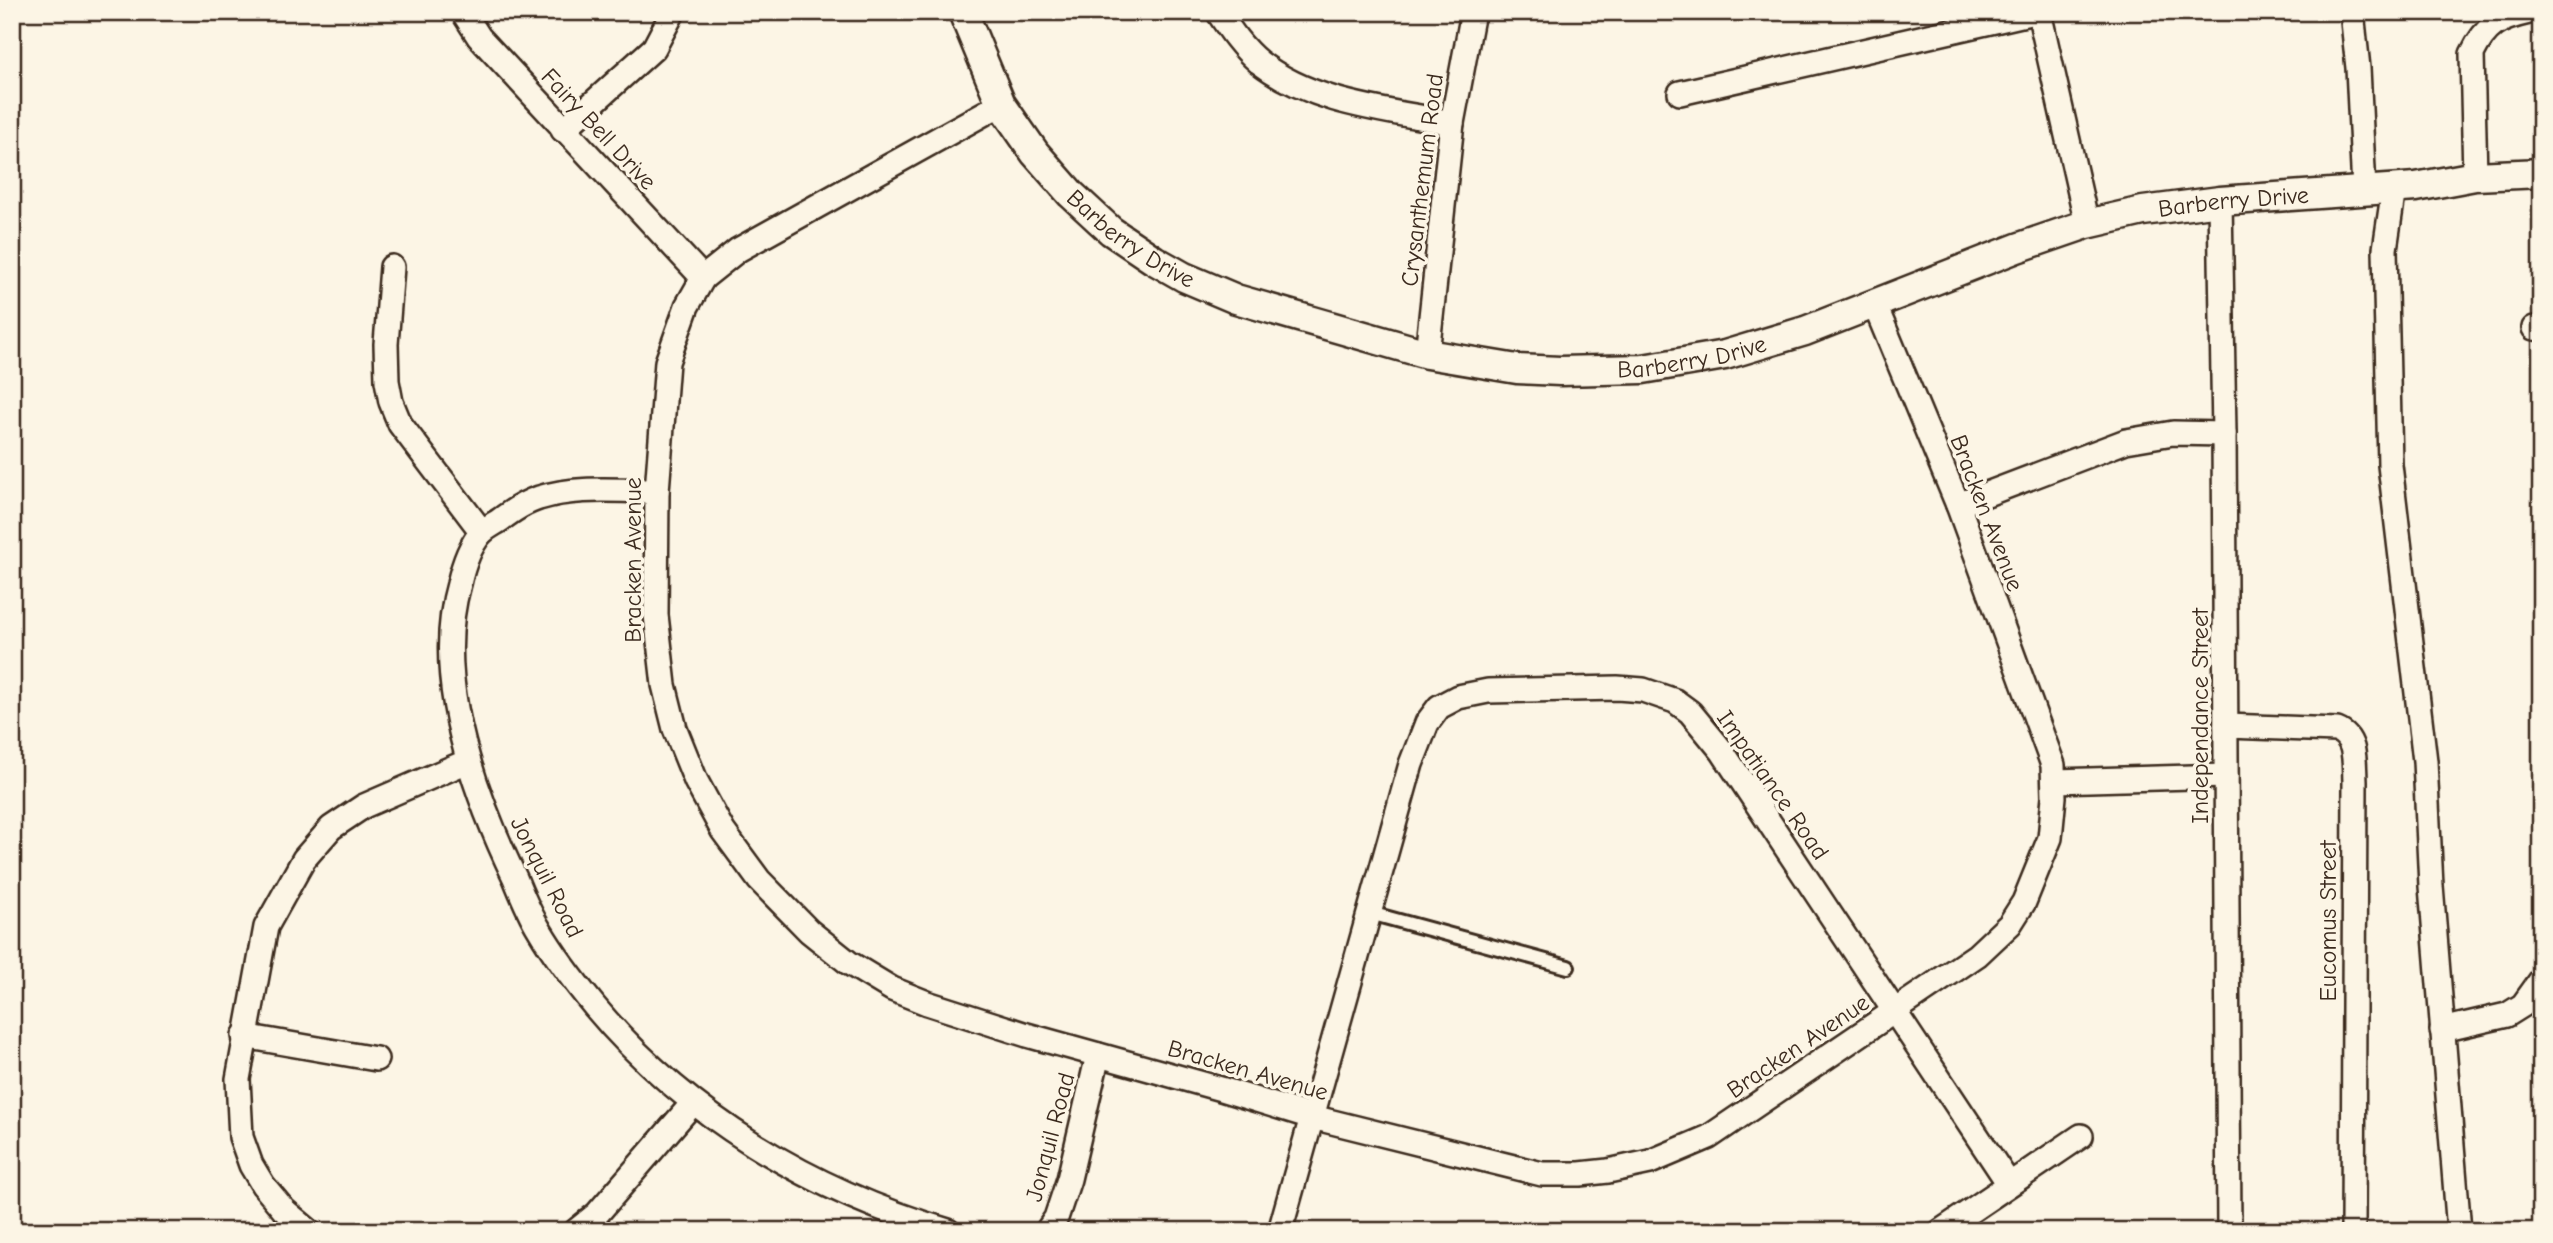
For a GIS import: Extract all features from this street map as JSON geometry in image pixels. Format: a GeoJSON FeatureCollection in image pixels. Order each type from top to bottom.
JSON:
{"type":"FeatureCollection","features":[{"type":"Feature","properties":{"kind":"street","name":"Fairy Bell Drive"},"geometry":{"type":"LineString","coordinates":[[463,12],[479,37],[703,278]]}},
{"type":"Feature","properties":{"kind":"street"},"geometry":{"type":"LineString","coordinates":[[563,130],[654,48],[673,12]]}},
{"type":"Feature","properties":{"kind":"street","name":"Barberry Drive"},"geometry":{"type":"LineString","coordinates":[[963,12],[1001,104],[1035,153],[1071,194],[1111,231],[1154,260],[1184,277],[1236,299],[1427,354],[1517,369],[1643,369],[1725,355],[1805,331],[2017,248],[2087,224],[2143,211],[2220,201],[2394,188],[2475,176],[2541,173]]}},
{"type":"Feature","properties":{"kind":"street"},"geometry":{"type":"LineString","coordinates":[[1218,12],[1237,40],[1259,62],[1296,84],[1331,99],[1451,123]]}},
{"type":"Feature","properties":{"kind":"street","name":"Crysanthemum Road"},"geometry":{"type":"LineString","coordinates":[[1427,354],[1451,123],[1473,12]]}},
{"type":"Feature","properties":{"kind":"street"},"geometry":{"type":"LineString","coordinates":[[1680,93],[2036,12],[2087,224]]}},
{"type":"Feature","properties":{"kind":"street"},"geometry":{"type":"LineString","coordinates":[[2352,12],[2358,68],[2364,190]]}},
{"type":"Feature","properties":{"kind":"street"},"geometry":{"type":"LineString","coordinates":[[2475,176],[2472,54],[2480,37],[2492,25],[2529,12]]}},
{"type":"Feature","properties":{"kind":"street","name":"Bracken Avenue"},"geometry":{"type":"LineString","coordinates":[[1001,104],[738,250],[703,278],[687,306],[667,362],[657,491],[656,615],[664,685],[675,729],[696,781],[723,831],[759,880],[809,931],[849,963],[892,989],[927,1003],[1312,1117],[1542,1174],[1608,1171],[1650,1162],[1709,1137],[1896,1013],[1977,955],[2010,924],[2024,902],[2049,838],[2055,781],[2053,765],[1958,505],[1874,303]]}},
{"type":"Feature","properties":{"kind":"street"},"geometry":{"type":"LineString","coordinates":[[2394,188],[2385,249],[2390,465],[2425,761],[2431,886],[2459,1231]]}},
{"type":"Feature","properties":{"kind":"street","name":"Independance Street"},"geometry":{"type":"LineString","coordinates":[[2220,201],[2229,1231]]}},
{"type":"Feature","properties":{"kind":"street"},"geometry":{"type":"LineString","coordinates":[[392,267],[386,344],[387,381],[391,402],[400,424],[482,533]]}},
{"type":"Feature","properties":{"kind":"street"},"geometry":{"type":"LineString","coordinates":[[1958,505],[2126,441],[2173,433],[2224,434]]}},
{"type":"Feature","properties":{"kind":"street","name":"Jonquil Road"},"geometry":{"type":"LineString","coordinates":[[657,491],[570,491],[538,498],[517,508],[482,533],[466,559],[452,608],[451,672],[468,761],[490,826],[539,929],[595,1007],[693,1103],[721,1125],[820,1183],[948,1231]]}},
{"type":"Feature","properties":{"kind":"street","name":"Impatiance Road"},"geometry":{"type":"LineString","coordinates":[[1280,1231],[1411,764],[1427,723],[1439,707],[1458,697],[1489,691],[1617,688],[1643,690],[1675,701],[1682,707],[1722,751],[2009,1184]]}},
{"type":"Feature","properties":{"kind":"street","name":"Eucomus Street"},"geometry":{"type":"LineString","coordinates":[[2226,726],[2337,730],[2343,732],[2352,747],[2355,780],[2353,1231]]}},
{"type":"Feature","properties":{"kind":"street"},"geometry":{"type":"LineString","coordinates":[[309,1231],[284,1210],[263,1185],[251,1165],[241,1137],[238,1079],[266,928],[304,859],[331,828],[364,806],[468,761]]}},
{"type":"Feature","properties":{"kind":"street"},"geometry":{"type":"LineString","coordinates":[[2055,781],[2227,776]]}},
{"type":"Feature","properties":{"kind":"street"},"geometry":{"type":"LineString","coordinates":[[2442,1030],[2507,1015],[2523,1005],[2541,980]]}},
{"type":"Feature","properties":{"kind":"street"},"geometry":{"type":"LineString","coordinates":[[244,1036],[376,1059]]}},
{"type":"Feature","properties":{"kind":"street","name":"Jonquil Road"},"geometry":{"type":"LineString","coordinates":[[1047,1231],[1056,1218],[1069,1179],[1098,1055]]}},
{"type":"Feature","properties":{"kind":"street"},"geometry":{"type":"LineString","coordinates":[[576,1231],[597,1214],[693,1103]]}},
{"type":"Feature","properties":{"kind":"street"},"geometry":{"type":"LineString","coordinates":[[1941,1231],[2081,1136]]}},
{"type":"Feature","properties":{"kind":"lane"},"geometry":{"type":"LineString","coordinates":[[1370,913],[1568,967]]}}]}
